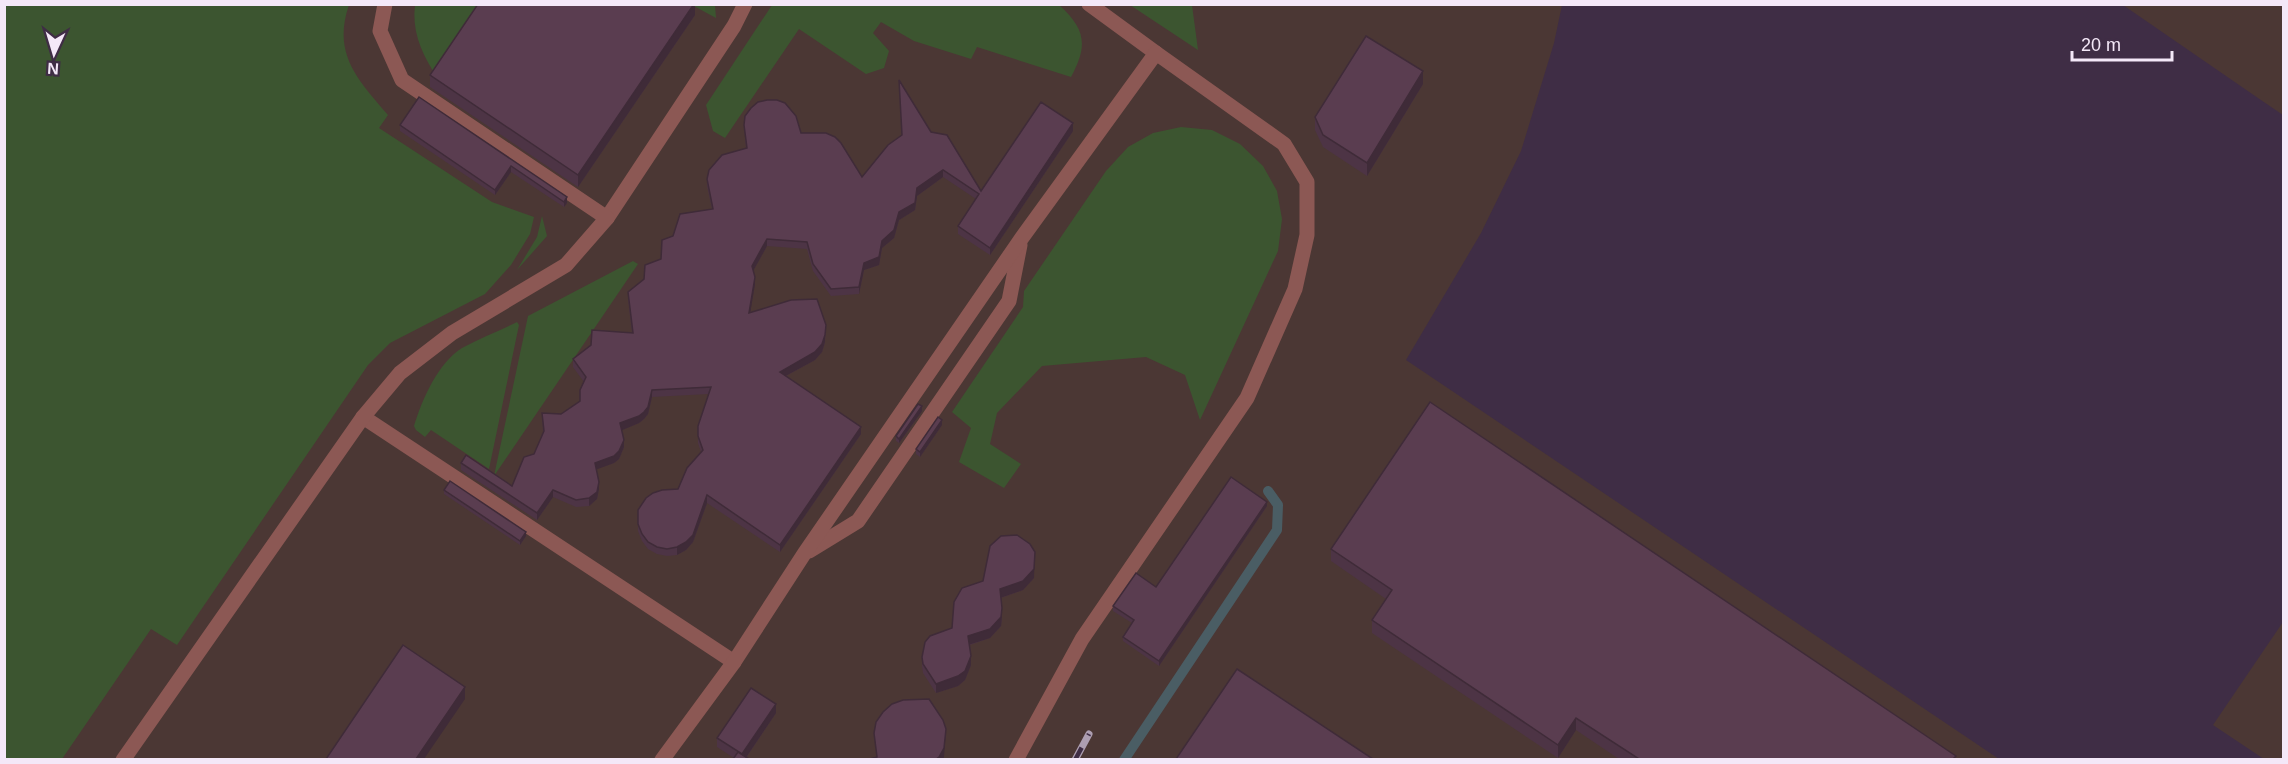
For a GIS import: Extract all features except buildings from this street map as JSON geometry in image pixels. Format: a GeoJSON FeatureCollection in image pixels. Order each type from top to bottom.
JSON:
{"type":"FeatureCollection","features":[{"type":"Feature","properties":{"kind":"lane"},"geometry":{"type":"LineString","coordinates":[[385,4],[380,31],[402,80],[607,218]]}},
{"type":"Feature","properties":{"kind":"lane"},"geometry":{"type":"LineString","coordinates":[[123,759],[363,417],[400,373],[452,333],[566,265],[607,218],[734,26],[745,4]]}},
{"type":"Feature","properties":{"kind":"lane"},"geometry":{"type":"LineString","coordinates":[[1016,759],[1082,639],[1247,398],[1295,289],[1307,235],[1307,183],[1284,144],[1089,4]]}},
{"type":"Feature","properties":{"kind":"lane"},"geometry":{"type":"LineString","coordinates":[[662,759],[734,662],[804,554],[1021,239],[1155,53]]}},
{"type":"Feature","properties":{"kind":"lane"},"geometry":{"type":"LineString","coordinates":[[804,554],[858,521],[1009,301],[1021,239]]}},
{"type":"Feature","properties":{"kind":"lane"},"geometry":{"type":"LineString","coordinates":[[363,417],[734,662]]}},
{"type":"Feature","properties":{"kind":"shaded area"},"geometry":{"type":"Polygon","coordinates":[[[284,4],[1562,5],[1554,43],[1521,151],[1481,233],[1406,360],[1999,759],[5,760],[284,4]]]}},
{"type":"Feature","properties":{"kind":"shaded area"},"geometry":{"type":"Polygon","coordinates":[[[2123,5],[2283,5],[2283,115],[2258,98],[2123,5]]]}},
{"type":"Feature","properties":{"kind":"shaded area"},"geometry":{"type":"Polygon","coordinates":[[[2283,622],[2283,759],[2264,759],[2213,725],[2283,622]]]}},
{"type":"Feature","properties":{"kind":"green space"},"geometry":{"type":"Polygon","coordinates":[[[4,5],[349,5],[345,22],[346,52],[358,78],[388,115],[379,128],[492,202],[534,217],[530,234],[511,265],[485,294],[390,343],[368,365],[177,645],[151,629],[62,759],[5,759],[4,5]]]}},
{"type":"Feature","properties":{"kind":"green space"},"geometry":{"type":"Polygon","coordinates":[[[415,5],[478,5],[433,71],[418,39],[415,5]]]}},
{"type":"Feature","properties":{"kind":"green space"},"geometry":{"type":"Polygon","coordinates":[[[692,5],[715,5],[716,18],[692,5]]]}},
{"type":"Feature","properties":{"kind":"green space"},"geometry":{"type":"Polygon","coordinates":[[[772,5],[1059,5],[1075,22],[1082,38],[1082,47],[1071,77],[977,47],[971,59],[914,41],[881,22],[873,33],[889,51],[884,68],[866,74],[799,29],[725,138],[713,131],[706,105],[772,5]]]}},
{"type":"Feature","properties":{"kind":"green space"},"geometry":{"type":"Polygon","coordinates":[[[1130,5],[1192,5],[1198,50],[1130,5]]]}},
{"type":"Feature","properties":{"kind":"green space"},"geometry":{"type":"Polygon","coordinates":[[[1181,127],[1212,130],[1240,144],[1263,166],[1277,191],[1282,219],[1278,251],[1200,420],[1185,375],[1146,357],[1042,366],[997,413],[990,444],[1021,464],[1004,488],[959,462],[971,428],[952,412],[1023,307],[1024,291],[1106,171],[1128,147],[1153,133],[1181,127]]]}},
{"type":"Feature","properties":{"kind":"green space"},"geometry":{"type":"Polygon","coordinates":[[[542,216],[547,236],[517,270],[537,237],[542,216]]]}},
{"type":"Feature","properties":{"kind":"green space"},"geometry":{"type":"Polygon","coordinates":[[[633,261],[638,264],[494,476],[528,316],[633,261]]]}},
{"type":"Feature","properties":{"kind":"green space"},"geometry":{"type":"Polygon","coordinates":[[[517,322],[519,325],[489,469],[431,430],[425,437],[414,426],[432,382],[453,355],[469,344],[517,322]]]}},
{"type":"Feature","properties":{"kind":"waterway"},"geometry":{"type":"LineString","coordinates":[[1124,760],[1277,530],[1278,505],[1268,491]]}},
{"type":"Feature","properties":{"kind":"railway"},"geometry":{"type":"LineString","coordinates":[[1075,760],[1089,734]]}}]}
